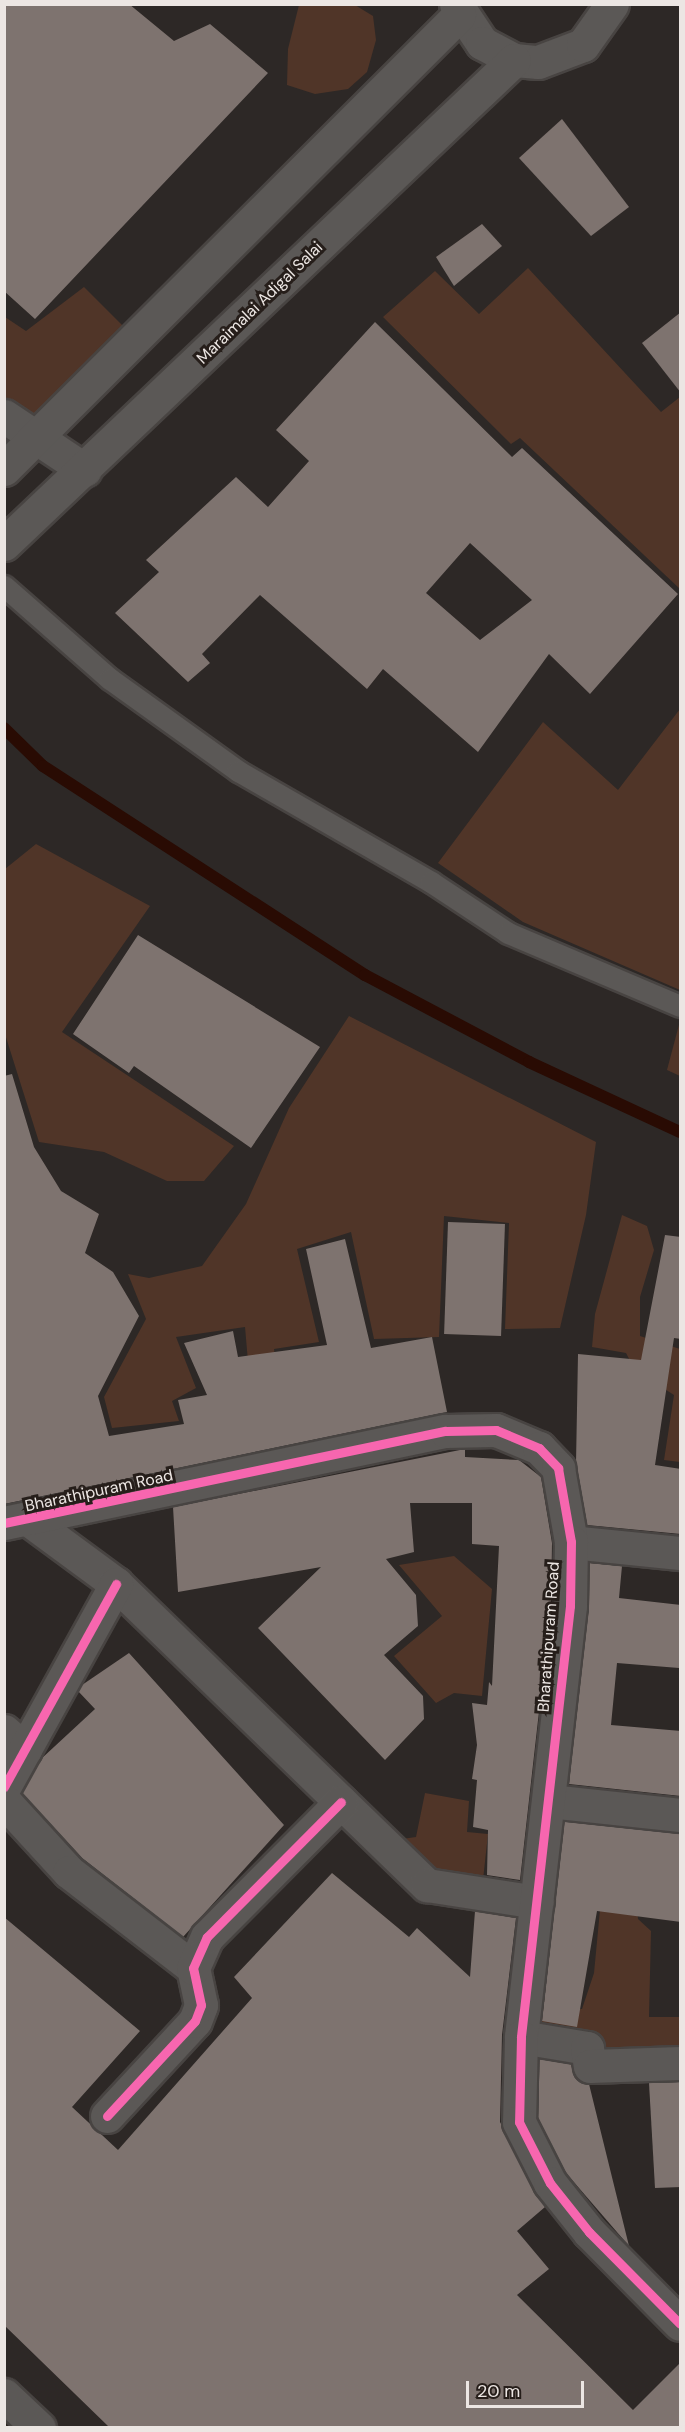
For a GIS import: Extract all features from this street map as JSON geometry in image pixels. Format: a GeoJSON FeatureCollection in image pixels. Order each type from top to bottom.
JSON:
{"type":"FeatureCollection","features":[{"type":"Feature","properties":{"kind":"street"},"geometry":{"type":"LineString","coordinates":[[4,469],[458,10],[482,43],[514,60],[562,57],[583,45],[612,4]]}},
{"type":"Feature","properties":{"kind":"street","name":"Maraimalai Adigal Salai"},"geometry":{"type":"LineString","coordinates":[[4,544],[86,470],[514,60]]}},
{"type":"Feature","properties":{"kind":"street"},"geometry":{"type":"LineString","coordinates":[[4,416],[39,435],[86,470]]}},
{"type":"Feature","properties":{"kind":"street","name":"Bharathipuram Road"},"geometry":{"type":"LineString","coordinates":[[18,1522],[446,1431],[496,1430],[539,1448],[558,1468],[570,1542],[570,1606],[521,2037],[519,2122],[550,2183],[589,2232],[681,2324]]}},
{"type":"Feature","properties":{"kind":"street"},"geometry":{"type":"LineString","coordinates":[[18,1522],[116,1584],[427,1885],[537,1902]]}},
{"type":"Feature","properties":{"kind":"street"},"geometry":{"type":"LineString","coordinates":[[570,1542],[681,1553]]}},
{"type":"Feature","properties":{"kind":"street"},"geometry":{"type":"LineString","coordinates":[[4,1787],[15,1740],[116,1584]]}},
{"type":"Feature","properties":{"kind":"street"},"geometry":{"type":"LineString","coordinates":[[4,1801],[69,1872],[193,1968]]}},
{"type":"Feature","properties":{"kind":"street"},"geometry":{"type":"LineString","coordinates":[[549,1801],[681,1815]]}},
{"type":"Feature","properties":{"kind":"street"},"geometry":{"type":"LineString","coordinates":[[108,2116],[195,2021],[201,2006],[193,1968],[207,1938],[341,1802]]}},
{"type":"Feature","properties":{"kind":"street"},"geometry":{"type":"LineString","coordinates":[[521,2037],[587,2048],[590,2066],[681,2063]]}},
{"type":"Feature","properties":{"kind":"street"},"geometry":{"type":"LineString","coordinates":[[4,2395],[39,2427]]}},
{"type":"Feature","properties":{"kind":"lane"},"geometry":{"type":"LineString","coordinates":[[4,586],[110,679],[238,771],[431,882],[508,933],[681,1006]]}},
{"type":"Feature","properties":{"kind":"shaded area"},"geometry":{"type":"Polygon","coordinates":[[[299,5],[355,5],[373,16],[376,40],[367,72],[348,89],[315,94],[287,85],[288,49],[299,5]]]}},
{"type":"Feature","properties":{"kind":"shaded area"},"geometry":{"type":"Polygon","coordinates":[[[528,268],[661,412],[680,397],[680,589],[520,438],[511,444],[383,317],[435,271],[479,314],[528,268]]]}},
{"type":"Feature","properties":{"kind":"shaded area"},"geometry":{"type":"Polygon","coordinates":[[[84,287],[125,328],[38,418],[5,400],[5,317],[26,331],[84,287]]]}},
{"type":"Feature","properties":{"kind":"shaded area"},"geometry":{"type":"Polygon","coordinates":[[[680,709],[680,990],[523,922],[438,863],[543,722],[618,790],[680,709]]]}},
{"type":"Feature","properties":{"kind":"shaded area"},"geometry":{"type":"Polygon","coordinates":[[[36,844],[150,906],[62,1032],[234,1146],[204,1181],[167,1181],[104,1152],[39,1142],[4,1031],[5,869],[36,844]]]}},
{"type":"Feature","properties":{"kind":"shaded area"},"geometry":{"type":"Polygon","coordinates":[[[349,1016],[596,1142],[586,1215],[560,1328],[505,1329],[509,1223],[444,1216],[439,1337],[374,1339],[351,1232],[297,1249],[319,1342],[274,1349],[279,1388],[251,1396],[245,1327],[176,1337],[196,1388],[172,1401],[179,1421],[112,1428],[104,1397],[146,1319],[128,1274],[149,1278],[202,1266],[246,1204],[289,1108],[349,1016]]]}},
{"type":"Feature","properties":{"kind":"shaded area"},"geometry":{"type":"Polygon","coordinates":[[[680,1021],[680,1076],[667,1070],[680,1021]]]}},
{"type":"Feature","properties":{"kind":"shaded area"},"geometry":{"type":"Polygon","coordinates":[[[622,1215],[647,1226],[654,1250],[640,1297],[640,1336],[680,1349],[680,1462],[664,1460],[674,1395],[635,1370],[626,1353],[592,1347],[595,1314],[622,1215]]]}},
{"type":"Feature","properties":{"kind":"shaded area"},"geometry":{"type":"Polygon","coordinates":[[[454,1556],[492,1589],[482,1696],[454,1693],[436,1703],[394,1656],[442,1616],[399,1565],[454,1556]]]}},
{"type":"Feature","properties":{"kind":"shaded area"},"geometry":{"type":"Polygon","coordinates":[[[425,1793],[469,1801],[467,1832],[488,1834],[482,1889],[428,1880],[388,1841],[416,1837],[425,1793]]]}},
{"type":"Feature","properties":{"kind":"shaded area"},"geometry":{"type":"Polygon","coordinates":[[[635,1885],[638,1919],[651,1931],[649,2017],[680,2017],[680,2055],[621,2063],[534,2033],[533,2008],[582,2009],[594,1973],[600,1910],[635,1885]]]}},
{"type":"Feature","properties":{"kind":"building"},"geometry":{"type":"Polygon","coordinates":[[[4,4],[129,4],[174,41],[210,24],[268,73],[35,319],[4,291],[4,4]]]}},
{"type":"Feature","properties":{"kind":"building"},"geometry":{"type":"Polygon","coordinates":[[[562,119],[629,207],[591,236],[519,158],[562,119]]]}},
{"type":"Feature","properties":{"kind":"building"},"geometry":{"type":"Polygon","coordinates":[[[482,224],[502,246],[454,286],[436,257],[482,224]]]}},
{"type":"Feature","properties":{"kind":"building"},"geometry":{"type":"Polygon","coordinates":[[[681,312],[681,393],[642,343],[681,312]]]}},
{"type":"Feature","properties":{"kind":"building"},"geometry":{"type":"Polygon","coordinates":[[[375,322],[512,457],[522,448],[678,594],[590,694],[549,654],[478,752],[383,669],[367,689],[260,595],[202,654],[210,663],[188,682],[115,613],[159,572],[146,560],[236,477],[268,507],[309,461],[276,430],[375,322]],[[470,543],[426,593],[480,640],[532,600],[470,543]]]}},
{"type":"Feature","properties":{"kind":"building"},"geometry":{"type":"Polygon","coordinates":[[[138,935],[320,1047],[251,1148],[134,1066],[129,1073],[73,1034],[138,935]]]}},
{"type":"Feature","properties":{"kind":"building"},"geometry":{"type":"Polygon","coordinates":[[[12,1074],[34,1147],[61,1191],[99,1214],[85,1253],[113,1272],[139,1316],[98,1396],[109,1436],[184,1424],[178,1400],[207,1395],[184,1343],[233,1331],[238,1357],[327,1345],[306,1249],[345,1239],[371,1348],[432,1337],[447,1412],[4,1504],[4,1076],[12,1074]]]}},
{"type":"Feature","properties":{"kind":"building"},"geometry":{"type":"Polygon","coordinates":[[[448,1222],[505,1224],[501,1336],[444,1334],[448,1222]]]}},
{"type":"Feature","properties":{"kind":"building"},"geometry":{"type":"Polygon","coordinates":[[[665,1235],[681,1237],[681,1339],[674,1338],[655,1465],[681,1469],[681,1534],[587,1525],[576,1463],[578,1354],[641,1360],[665,1235]]]}},
{"type":"Feature","properties":{"kind":"building"},"geometry":{"type":"Polygon","coordinates":[[[465,1449],[465,1457],[519,1460],[541,1477],[552,1543],[551,1605],[520,1880],[487,1875],[488,1830],[473,1827],[477,1780],[472,1779],[477,1745],[472,1703],[487,1705],[489,1682],[492,1686],[499,1546],[472,1544],[472,1503],[410,1503],[414,1552],[386,1559],[416,1595],[418,1626],[384,1655],[423,1696],[424,1719],[385,1760],[258,1628],[321,1567],[178,1592],[173,1507],[465,1449]]]}},
{"type":"Feature","properties":{"kind":"building"},"geometry":{"type":"Polygon","coordinates":[[[589,1563],[622,1566],[619,1598],[681,1605],[679,1668],[617,1663],[611,1725],[681,1731],[681,1796],[569,1784],[589,1563]]]}},
{"type":"Feature","properties":{"kind":"building"},"geometry":{"type":"Polygon","coordinates":[[[129,1653],[284,1825],[183,1937],[82,1858],[22,1793],[41,1759],[95,1709],[78,1691],[82,1685],[129,1653]]]}},
{"type":"Feature","properties":{"kind":"building"},"geometry":{"type":"Polygon","coordinates":[[[564,1821],[681,1833],[681,1922],[597,1911],[577,2027],[542,2021],[564,1821]]]}},
{"type":"Feature","properties":{"kind":"building"},"geometry":{"type":"Polygon","coordinates":[[[332,1873],[409,1937],[417,1928],[470,1977],[475,1911],[516,1918],[502,2035],[500,2122],[545,2207],[517,2231],[549,2269],[517,2295],[633,2410],[681,2362],[681,2427],[109,2427],[4,2325],[4,1917],[140,2031],[72,2107],[118,2150],[252,1998],[234,1977],[332,1873]]]}},
{"type":"Feature","properties":{"kind":"building"},"geometry":{"type":"Polygon","coordinates":[[[539,2059],[571,2064],[575,2078],[589,2084],[629,2246],[566,2173],[538,2118],[539,2059]]]}},
{"type":"Feature","properties":{"kind":"building"},"geometry":{"type":"Polygon","coordinates":[[[681,2082],[681,2187],[655,2188],[649,2083],[681,2082]]]}},
{"type":"Feature","properties":{"kind":"waterway"},"geometry":{"type":"LineString","coordinates":[[4,728],[43,766],[365,975],[529,1062],[680,1132]]}},
{"type":"Feature","properties":{"kind":"cycle path"},"geometry":{"type":"LineString","coordinates":[[4,1523],[446,1431],[496,1430],[539,1448],[558,1468],[571,1542],[570,1606],[521,2037],[519,2122],[550,2183],[589,2232],[680,2324]]}},
{"type":"Feature","properties":{"kind":"cycle path"},"geometry":{"type":"LineString","coordinates":[[4,1787],[116,1584]]}},
{"type":"Feature","properties":{"kind":"cycle path"},"geometry":{"type":"LineString","coordinates":[[107,2116],[195,2021],[201,2005],[193,1968],[207,1937],[341,1802]]}}]}
